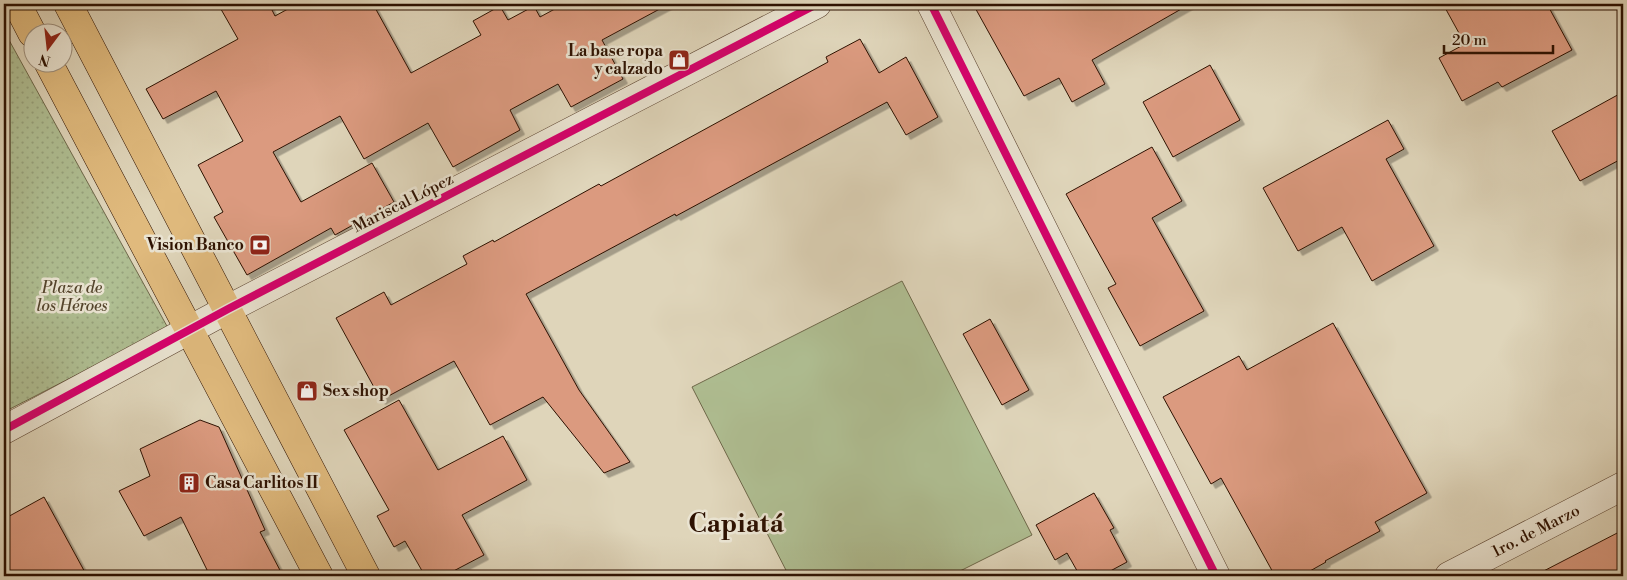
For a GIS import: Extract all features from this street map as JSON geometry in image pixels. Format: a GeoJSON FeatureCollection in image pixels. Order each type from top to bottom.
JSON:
{"type":"FeatureCollection","features":[{"type":"Feature","properties":{"kind":"highway"},"geometry":{"type":"LineString","coordinates":[[17,4],[26,22]]}},
{"type":"Feature","properties":{"kind":"highway"},"geometry":{"type":"LineString","coordinates":[[68,4],[366,576]]}},
{"type":"Feature","properties":{"kind":"highway"},"geometry":{"type":"LineString","coordinates":[[53,72],[319,576]]}},
{"type":"Feature","properties":{"kind":"street","name":"Mariscal López"},"geometry":{"type":"LineString","coordinates":[[4,430],[228,309],[817,4]]}},
{"type":"Feature","properties":{"kind":"street"},"geometry":{"type":"LineString","coordinates":[[930,4],[1216,576]]}},
{"type":"Feature","properties":{"kind":"street","name":"1ro. de Marzo"},"geometry":{"type":"LineString","coordinates":[[1449,576],[1623,486]]}},
{"type":"Feature","properties":{"kind":"green space","name":"Plaza de los Héroes"},"geometry":{"type":"Polygon","coordinates":[[[4,31],[22,64],[22,72],[27,72],[168,328],[4,412],[4,31]]]}},
{"type":"Feature","properties":{"kind":"green space"},"geometry":{"type":"Polygon","coordinates":[[[902,281],[1032,535],[950,576],[789,576],[692,387],[902,281]]]}},
{"type":"Feature","properties":{"kind":"building"},"geometry":{"type":"Polygon","coordinates":[[[218,4],[269,4],[275,16],[297,4],[373,4],[411,73],[481,35],[473,21],[500,6],[508,20],[534,6],[540,17],[564,4],[669,4],[602,40],[623,79],[571,107],[558,84],[510,110],[520,130],[453,167],[428,123],[364,159],[340,116],[273,152],[301,202],[372,163],[394,202],[335,235],[331,228],[247,275],[214,217],[223,212],[198,165],[243,141],[216,91],[163,119],[146,89],[238,39],[218,4]]]}},
{"type":"Feature","properties":{"kind":"building"},"geometry":{"type":"Polygon","coordinates":[[[973,4],[1190,4],[1092,60],[1105,84],[1072,102],[1059,78],[1024,96],[973,4]]]}},
{"type":"Feature","properties":{"kind":"building"},"geometry":{"type":"Polygon","coordinates":[[[1443,4],[1547,4],[1572,50],[1502,87],[1498,82],[1462,101],[1439,58],[1465,44],[1443,4]]]}},
{"type":"Feature","properties":{"kind":"building"},"geometry":{"type":"Polygon","coordinates":[[[860,39],[879,73],[906,57],[938,117],[906,135],[887,102],[676,216],[675,214],[526,294],[579,390],[630,462],[604,473],[543,397],[490,425],[454,361],[381,400],[336,318],[384,292],[391,305],[467,264],[463,256],[493,240],[494,242],[599,184],[601,186],[828,62],[826,57],[860,39]]]}},
{"type":"Feature","properties":{"kind":"building"},"geometry":{"type":"Polygon","coordinates":[[[1210,65],[1240,120],[1173,157],[1143,102],[1210,65]]]}},
{"type":"Feature","properties":{"kind":"building"},"geometry":{"type":"Polygon","coordinates":[[[1623,92],[1623,158],[1580,181],[1552,131],[1623,92]]]}},
{"type":"Feature","properties":{"kind":"building"},"geometry":{"type":"Polygon","coordinates":[[[1388,120],[1404,149],[1386,159],[1434,246],[1372,281],[1342,227],[1298,251],[1263,188],[1388,120]]]}},
{"type":"Feature","properties":{"kind":"building"},"geometry":{"type":"Polygon","coordinates":[[[1152,147],[1182,201],[1152,218],[1204,311],[1140,346],[1108,288],[1116,284],[1066,194],[1152,147]]]}},
{"type":"Feature","properties":{"kind":"building"},"geometry":{"type":"Polygon","coordinates":[[[990,319],[1029,390],[1002,405],[963,334],[990,319]]]}},
{"type":"Feature","properties":{"kind":"building"},"geometry":{"type":"Polygon","coordinates":[[[1333,323],[1427,493],[1375,522],[1380,531],[1301,576],[1275,576],[1221,478],[1211,484],[1163,397],[1239,356],[1247,370],[1333,323]]]}},
{"type":"Feature","properties":{"kind":"building"},"geometry":{"type":"Polygon","coordinates":[[[399,400],[438,470],[503,436],[527,480],[462,515],[484,555],[444,576],[425,576],[405,541],[394,547],[377,516],[389,510],[344,430],[399,400]]]}},
{"type":"Feature","properties":{"kind":"building","name":"Casa Carlitos II"},"geometry":{"type":"Polygon","coordinates":[[[200,420],[219,427],[265,530],[260,532],[283,576],[210,576],[181,517],[144,536],[119,491],[150,476],[140,449],[200,420]]]}},
{"type":"Feature","properties":{"kind":"building"},"geometry":{"type":"Polygon","coordinates":[[[1094,493],[1114,528],[1110,530],[1127,562],[1101,576],[1080,576],[1067,553],[1055,560],[1036,525],[1094,493]]]}},
{"type":"Feature","properties":{"kind":"building"},"geometry":{"type":"Polygon","coordinates":[[[44,497],[87,576],[4,576],[4,519],[44,497]]]}},
{"type":"Feature","properties":{"kind":"building"},"geometry":{"type":"Polygon","coordinates":[[[1623,530],[1623,576],[1534,576],[1623,530]]]}},
{"type":"Feature","properties":{"kind":"cycle path"},"geometry":{"type":"LineString","coordinates":[[4,430],[228,309],[817,4]]}},
{"type":"Feature","properties":{"kind":"cycle path"},"geometry":{"type":"LineString","coordinates":[[931,4],[1216,576]]}},
{"type":"Feature","properties":{"kind":"place","name":"La base ropa y calzado"},"geometry":{"type":"Point","coordinates":[679,60]}},
{"type":"Feature","properties":{"kind":"place","name":"Vision Banco"},"geometry":{"type":"Point","coordinates":[260,245]}},
{"type":"Feature","properties":{"kind":"place","name":"Sex shop"},"geometry":{"type":"Point","coordinates":[307,391]}},
{"type":"Feature","properties":{"kind":"place","name":"Casa Carlitos II"},"geometry":{"type":"Point","coordinates":[189,483]}},
{"type":"Feature","properties":{"kind":"district","name":"Capiatá"},"geometry":{"type":"Point","coordinates":[736,524]}}]}
